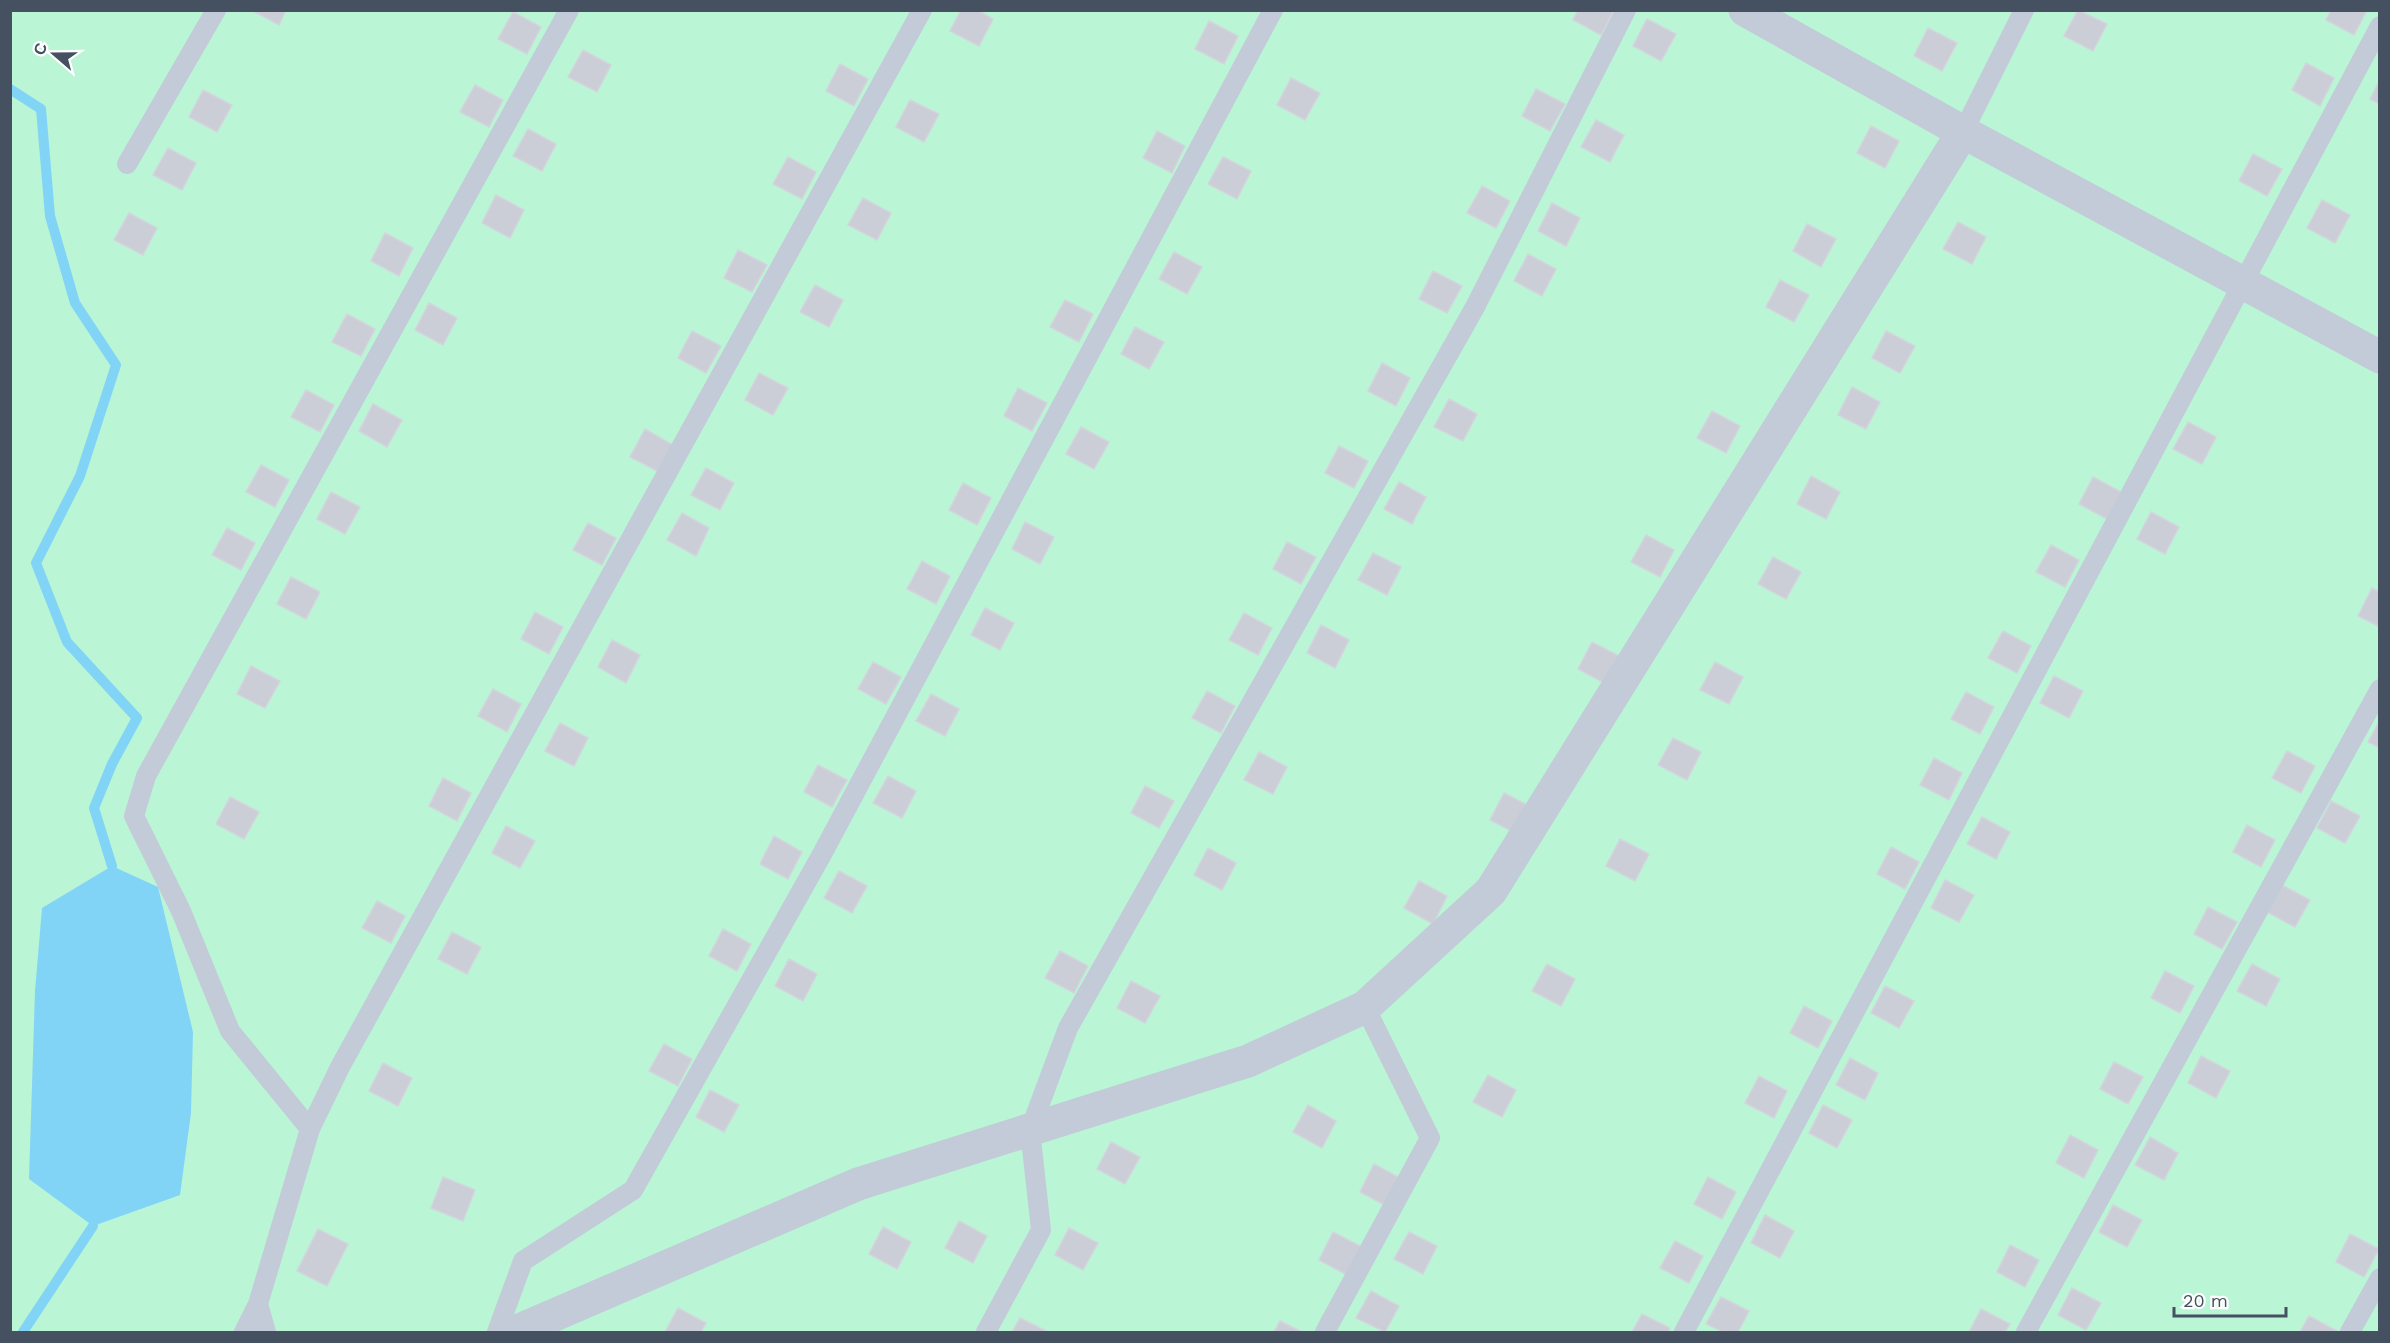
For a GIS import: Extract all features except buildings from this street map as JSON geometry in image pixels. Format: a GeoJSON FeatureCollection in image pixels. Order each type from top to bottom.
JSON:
{"type":"FeatureCollection","features":[{"type":"Feature","properties":{"kind":"street"},"geometry":{"type":"LineString","coordinates":[[1745,10],[1963,132],[2379,357]]}},
{"type":"Feature","properties":{"kind":"street"},"geometry":{"type":"LineString","coordinates":[[529,1329],[858,1184],[1248,1061],[1365,1007],[1491,891],[1963,132]]}},
{"type":"Feature","properties":{"kind":"lane"},"geometry":{"type":"LineString","coordinates":[[127,164],[216,10]]}},
{"type":"Feature","properties":{"kind":"lane"},"geometry":{"type":"LineString","coordinates":[[310,1129],[230,1030],[181,911],[134,816],[146,776],[569,10]]}},
{"type":"Feature","properties":{"kind":"lane"},"geometry":{"type":"LineString","coordinates":[[244,1332],[258,1304],[310,1129],[340,1067],[921,10]]}},
{"type":"Feature","properties":{"kind":"lane"},"geometry":{"type":"LineString","coordinates":[[497,1332],[523,1261],[633,1190],[821,856],[1273,10]]}},
{"type":"Feature","properties":{"kind":"lane"},"geometry":{"type":"LineString","coordinates":[[986,1332],[1041,1230],[1030,1130],[1068,1028],[1475,307],[1626,10]]}},
{"type":"Feature","properties":{"kind":"lane"},"geometry":{"type":"LineString","coordinates":[[1963,132],[2024,10]]}},
{"type":"Feature","properties":{"kind":"lane"},"geometry":{"type":"LineString","coordinates":[[1684,1332],[2245,284],[2379,26]]}},
{"type":"Feature","properties":{"kind":"lane"},"geometry":{"type":"LineString","coordinates":[[2026,1332],[2379,690]]}},
{"type":"Feature","properties":{"kind":"lane"},"geometry":{"type":"LineString","coordinates":[[1325,1332],[1430,1138],[1365,1007]]}},
{"type":"Feature","properties":{"kind":"lane"},"geometry":{"type":"LineString","coordinates":[[2350,1332],[2379,1278]]}},
{"type":"Feature","properties":{"kind":"lane"},"geometry":{"type":"LineString","coordinates":[[258,1304],[266,1332]]}},
{"type":"Feature","properties":{"kind":"green space"},"geometry":{"type":"Polygon","coordinates":[[[11,11],[2379,11],[2379,1332],[11,1332],[11,11]]]}},
{"type":"Feature","properties":{"kind":"water"},"geometry":{"type":"Polygon","coordinates":[[[112,866],[158,887],[193,1032],[191,1113],[180,1195],[93,1226],[29,1179],[35,991],[42,908],[112,866]]]}},
{"type":"Feature","properties":{"kind":"waterway"},"geometry":{"type":"LineString","coordinates":[[10,89],[41,109],[50,216],[75,303],[116,365],[80,476],[36,563],[67,642],[137,718],[112,764],[94,808],[112,866]]}},
{"type":"Feature","properties":{"kind":"waterway"},"geometry":{"type":"LineString","coordinates":[[23,1332],[93,1226]]}}]}
